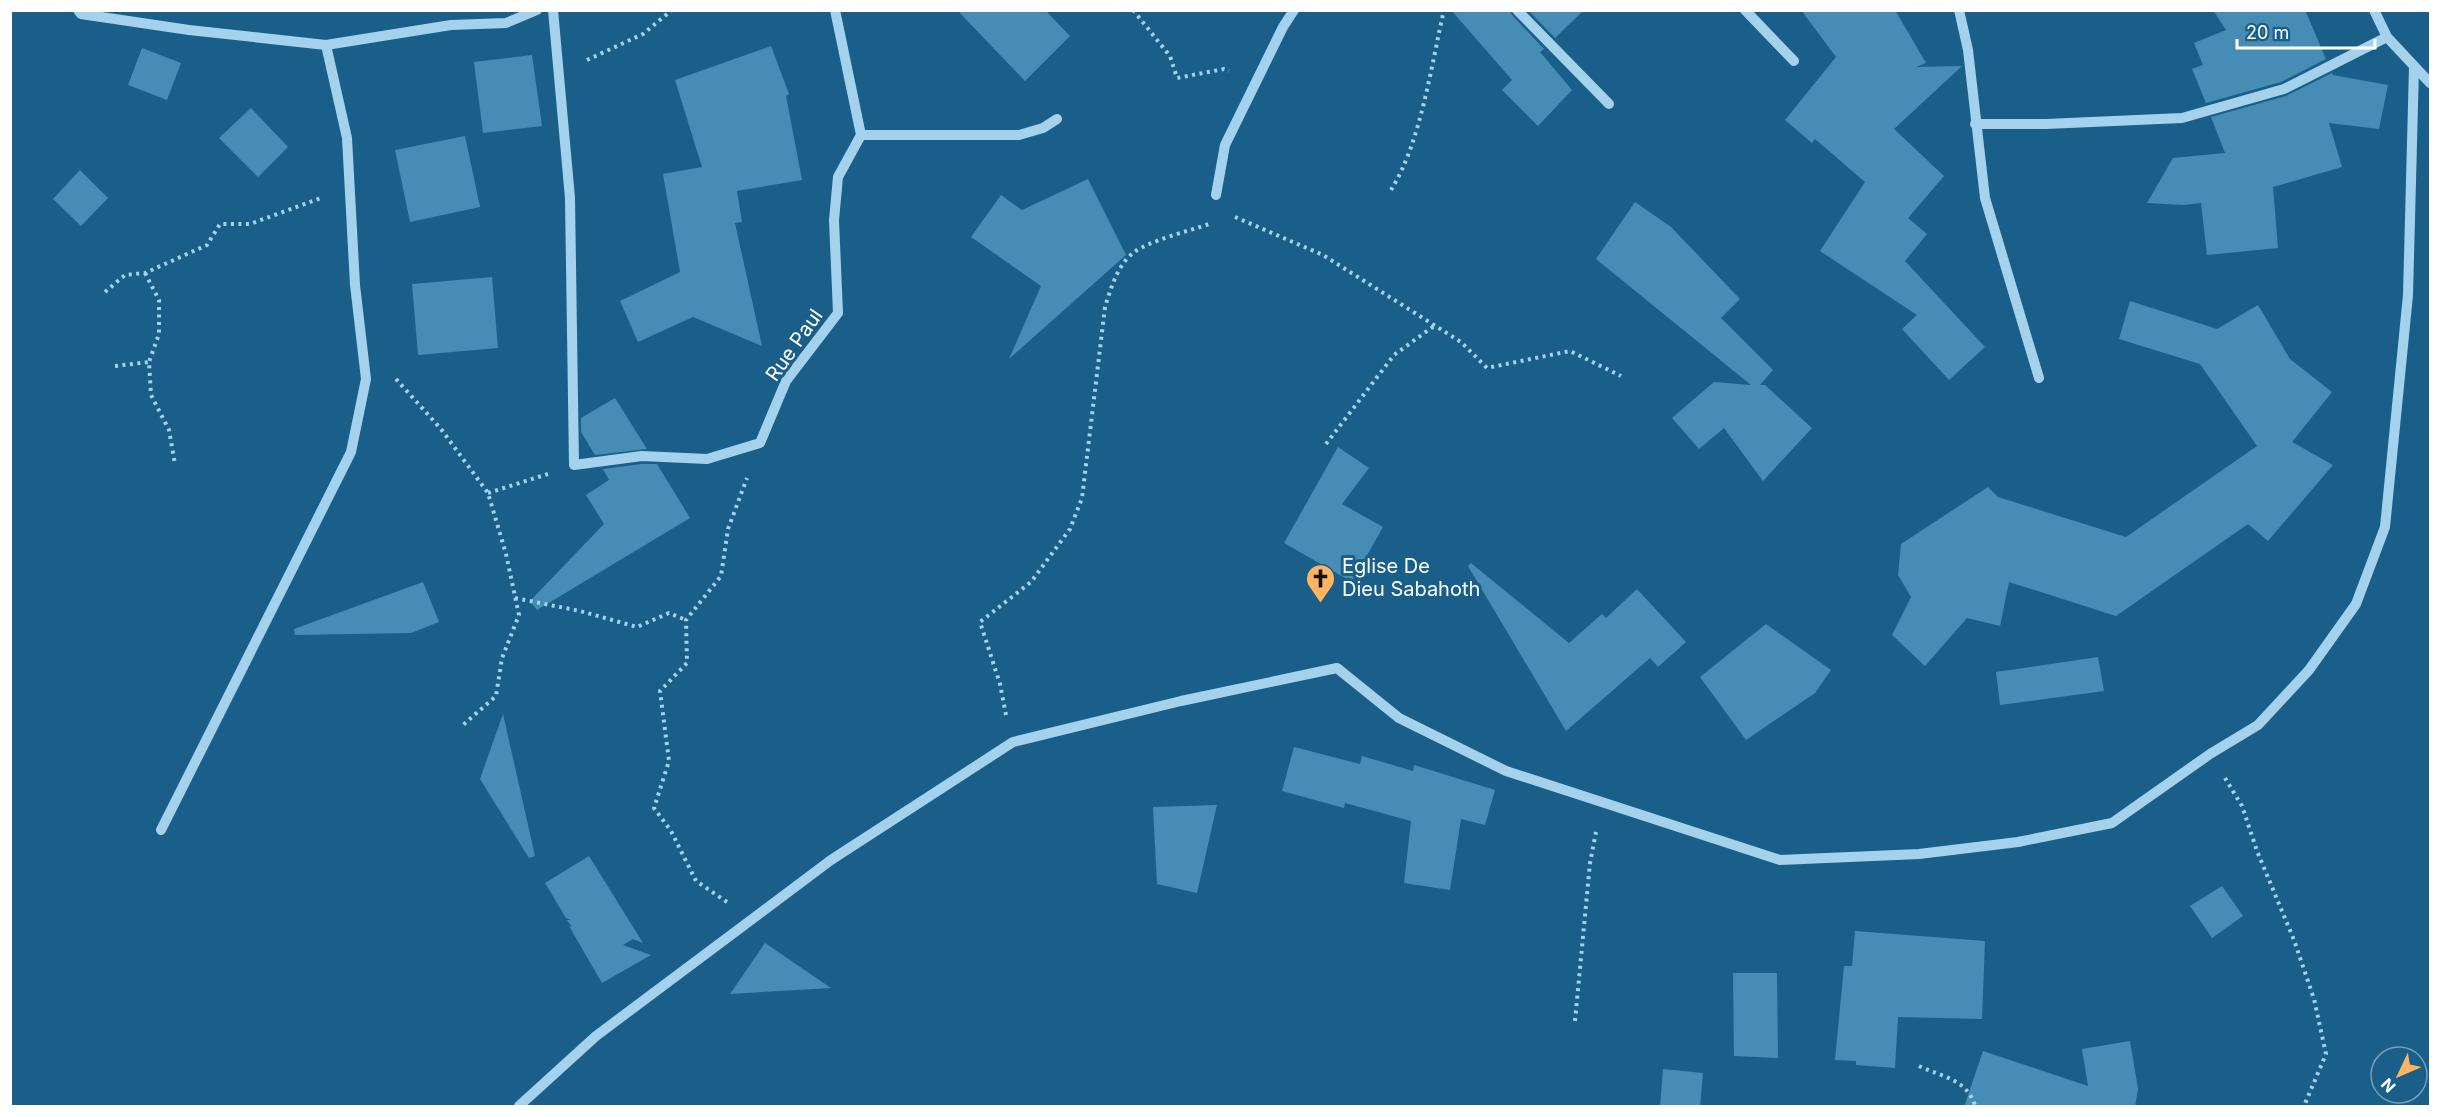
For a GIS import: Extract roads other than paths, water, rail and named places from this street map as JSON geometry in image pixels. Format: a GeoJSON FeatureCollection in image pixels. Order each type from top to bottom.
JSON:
{"type":"FeatureCollection","features":[{"type":"Feature","properties":{"kind":"street"},"geometry":{"type":"LineString","coordinates":[[78,10],[81,14],[189,30],[326,45],[451,25],[506,23],[537,10]]}},
{"type":"Feature","properties":{"kind":"street","name":"Rue Paul"},"geometry":{"type":"LineString","coordinates":[[553,10],[570,198],[574,465],[642,456],[706,459],[759,443],[786,381],[838,313],[834,220],[838,177],[861,135]]}},
{"type":"Feature","properties":{"kind":"street"},"geometry":{"type":"LineString","coordinates":[[835,10],[861,135],[1019,135],[1043,128],[1057,119]]}},
{"type":"Feature","properties":{"kind":"street"},"geometry":{"type":"LineString","coordinates":[[1216,195],[1225,145],[1255,81],[1294,10]]}},
{"type":"Feature","properties":{"kind":"street"},"geometry":{"type":"LineString","coordinates":[[1517,10],[1609,104]]}},
{"type":"Feature","properties":{"kind":"street"},"geometry":{"type":"LineString","coordinates":[[1745,10],[1794,61]]}},
{"type":"Feature","properties":{"kind":"street"},"geometry":{"type":"LineString","coordinates":[[1959,10],[1968,50],[1984,198],[2039,378]]}},
{"type":"Feature","properties":{"kind":"street"},"geometry":{"type":"LineString","coordinates":[[2374,10],[2387,36],[2430,83]]}},
{"type":"Feature","properties":{"kind":"street"},"geometry":{"type":"LineString","coordinates":[[1975,124],[2046,124],[2182,118],[2284,89],[2387,36]]}},
{"type":"Feature","properties":{"kind":"street"},"geometry":{"type":"LineString","coordinates":[[161,830],[351,452],[366,379],[355,285],[347,138],[326,45]]}},
{"type":"Feature","properties":{"kind":"street"},"geometry":{"type":"LineString","coordinates":[[519,1107],[596,1036],[831,860],[1012,742],[1181,701],[1338,668],[1399,718],[1506,771],[1780,860],[1919,854],[2018,842],[2112,823],[2210,754],[2258,725],[2308,670],[2356,604],[2385,527],[2408,295],[2414,68]]}},
{"type":"Feature","properties":{"kind":"place","name":"Eglise De Dieu Sabahoth"},"geometry":{"type":"Point","coordinates":[1321,604]}}]}
